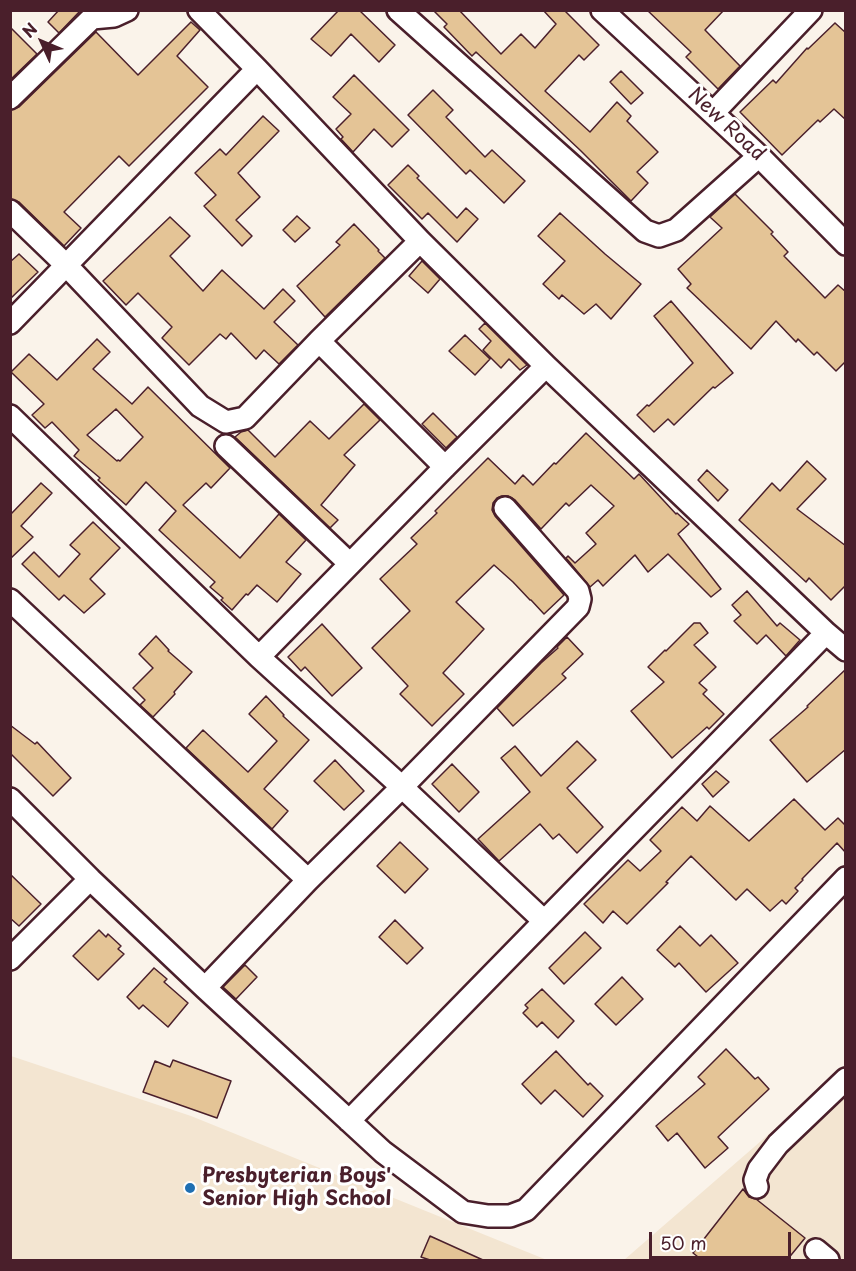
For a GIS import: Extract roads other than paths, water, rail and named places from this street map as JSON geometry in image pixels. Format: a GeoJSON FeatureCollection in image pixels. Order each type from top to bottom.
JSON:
{"type":"FeatureCollection","features":[{"type":"Feature","properties":{"kind":"street"},"geometry":{"type":"LineString","coordinates":[[10,98],[92,18],[114,16],[127,10]]}},
{"type":"Feature","properties":{"kind":"street"},"geometry":{"type":"LineString","coordinates":[[199,10],[420,241],[546,366],[846,650]]}},
{"type":"Feature","properties":{"kind":"street"},"geometry":{"type":"LineString","coordinates":[[398,10],[645,231],[659,236],[676,230],[759,156]]}},
{"type":"Feature","properties":{"kind":"street","name":"New Road"},"geometry":{"type":"LineString","coordinates":[[602,10],[759,156],[846,244]]}},
{"type":"Feature","properties":{"kind":"street"},"geometry":{"type":"LineString","coordinates":[[713,113],[811,10]]}},
{"type":"Feature","properties":{"kind":"street"},"geometry":{"type":"LineString","coordinates":[[10,323],[257,69]]}},
{"type":"Feature","properties":{"kind":"street"},"geometry":{"type":"LineString","coordinates":[[10,211],[66,265],[200,406],[226,422],[245,418],[420,241]]}},
{"type":"Feature","properties":{"kind":"street"},"geometry":{"type":"LineString","coordinates":[[319,341],[445,467]]}},
{"type":"Feature","properties":{"kind":"street"},"geometry":{"type":"LineString","coordinates":[[259,657],[546,366]]}},
{"type":"Feature","properties":{"kind":"street"},"geometry":{"type":"LineString","coordinates":[[10,416],[259,657],[402,787],[544,921]]}},
{"type":"Feature","properties":{"kind":"street"},"geometry":{"type":"LineString","coordinates":[[226,446],[350,564]]}},
{"type":"Feature","properties":{"kind":"street"},"geometry":{"type":"LineString","coordinates":[[205,988],[308,880],[578,607],[580,599],[578,591],[504,508]]}},
{"type":"Feature","properties":{"kind":"street"},"geometry":{"type":"LineString","coordinates":[[10,600],[308,880]]}},
{"type":"Feature","properties":{"kind":"street"},"geometry":{"type":"LineString","coordinates":[[349,1121],[826,633]]}},
{"type":"Feature","properties":{"kind":"street"},"geometry":{"type":"LineString","coordinates":[[10,799],[205,988],[383,1152],[463,1212],[488,1216],[510,1216],[526,1210],[846,878]]}},
{"type":"Feature","properties":{"kind":"street"},"geometry":{"type":"LineString","coordinates":[[10,959],[90,879]]}},
{"type":"Feature","properties":{"kind":"street"},"geometry":{"type":"LineString","coordinates":[[757,1188],[754,1180],[759,1168],[778,1144],[846,1079]]}},
{"type":"Feature","properties":{"kind":"place","name":"Presbyterian Boys' Senior High School"},"geometry":{"type":"Point","coordinates":[190,1188]}}]}
